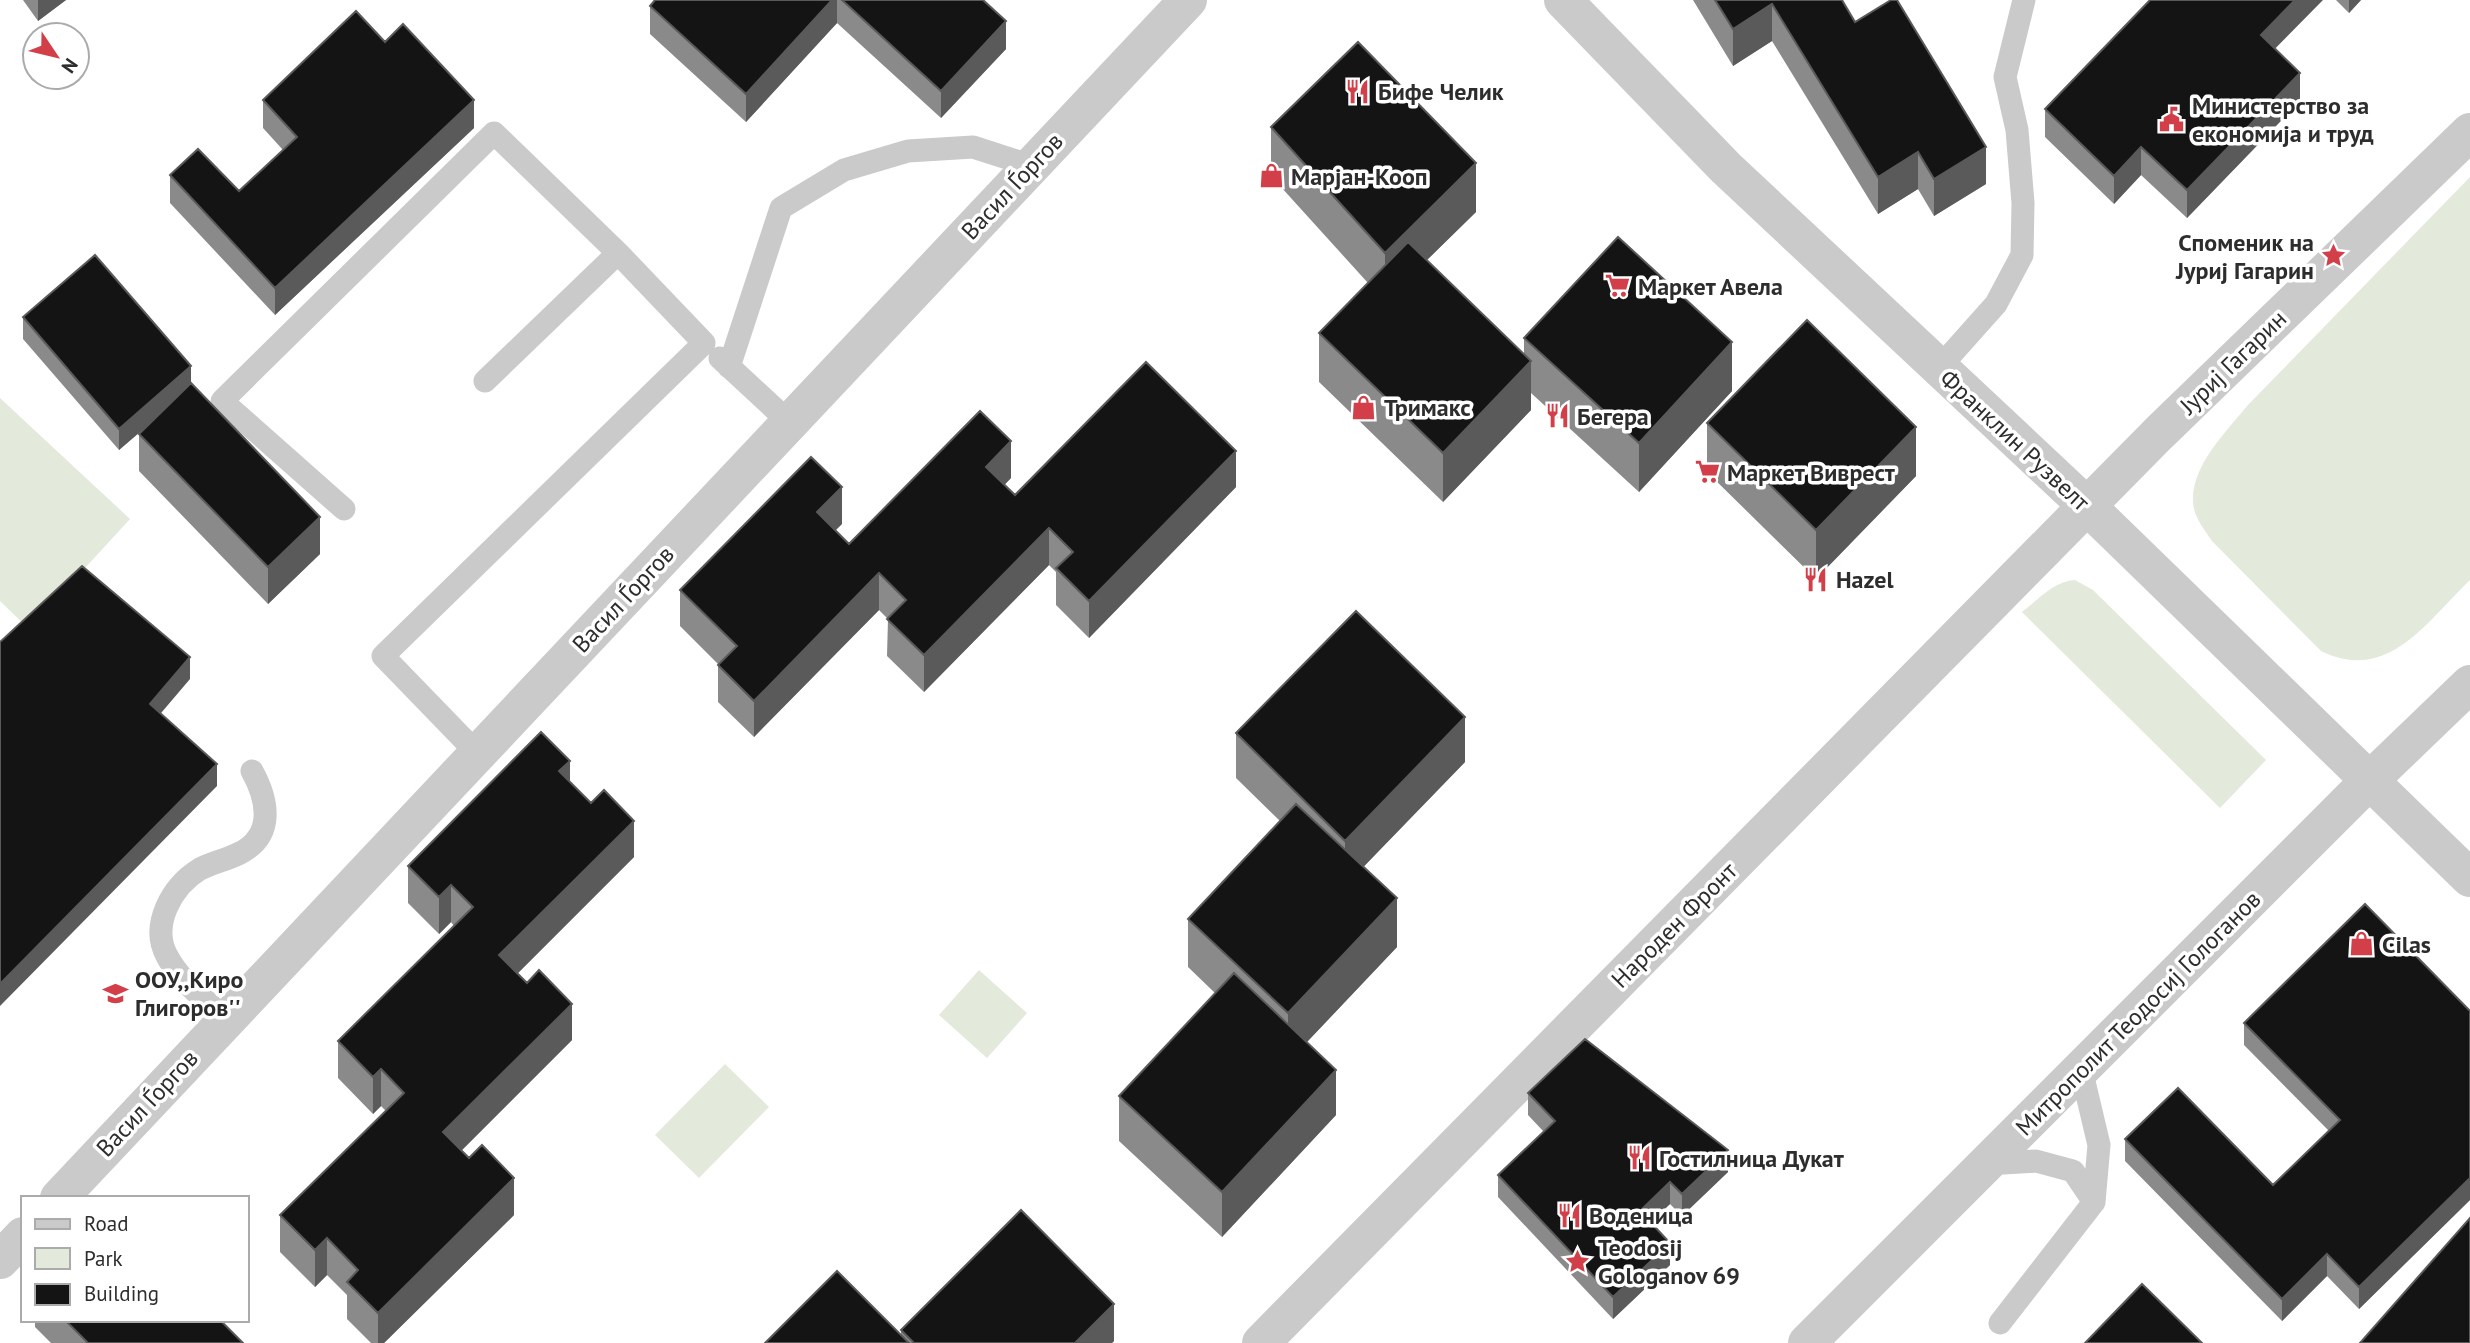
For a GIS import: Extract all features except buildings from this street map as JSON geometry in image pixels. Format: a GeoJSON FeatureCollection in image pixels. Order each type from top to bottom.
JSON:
{"type":"FeatureCollection","features":[{"type":"Feature","properties":{"kind":"street","name":"Васил Ѓоргов"},"geometry":{"type":"LineString","coordinates":[[61,1196],[476,752],[1188,0]]}},
{"type":"Feature","properties":{"kind":"street","name":"Франклин Рузвелт"},"geometry":{"type":"LineString","coordinates":[[1563,0],[1726,167],[1938,369],[2087,506],[2470,878]]}},
{"type":"Feature","properties":{"kind":"street","name":"Јуриј Гагарин"},"geometry":{"type":"LineString","coordinates":[[2087,506],[2470,132]]}},
{"type":"Feature","properties":{"kind":"street","name":"Народен Фронт"},"geometry":{"type":"LineString","coordinates":[[1261,1343],[2087,506]]}},
{"type":"Feature","properties":{"kind":"street","name":"Митрополит Теодосиј Гологанов"},"geometry":{"type":"LineString","coordinates":[[1807,1343],[2369,781],[2470,684]]}},
{"type":"Feature","properties":{"kind":"street"},"geometry":{"type":"LineString","coordinates":[[0,1260],[21,1238]]}},
{"type":"Feature","properties":{"kind":"lane"},"geometry":{"type":"LineString","coordinates":[[1938,369],[1996,304],[2022,255],[2023,203],[2017,130],[2005,77],[2024,0]]}},
{"type":"Feature","properties":{"kind":"lane"},"geometry":{"type":"LineString","coordinates":[[344,509],[222,401],[494,133],[618,253],[704,343],[790,423]]}},
{"type":"Feature","properties":{"kind":"lane"},"geometry":{"type":"LineString","coordinates":[[729,367],[781,208],[844,170],[908,151],[973,147],[1032,166]]}},
{"type":"Feature","properties":{"kind":"lane"},"geometry":{"type":"LineString","coordinates":[[485,381],[618,253]]}},
{"type":"Feature","properties":{"kind":"lane"},"geometry":{"type":"LineString","coordinates":[[476,752],[383,656],[704,343]]}},
{"type":"Feature","properties":{"kind":"lane"},"geometry":{"type":"LineString","coordinates":[[225,1019],[166,955],[161,928],[162,914],[175,893],[197,870],[239,854],[262,834],[267,810],[264,794],[252,771]]}},
{"type":"Feature","properties":{"kind":"lane"},"geometry":{"type":"LineString","coordinates":[[2000,1323],[2094,1202],[2099,1145],[2081,1069]]}},
{"type":"Feature","properties":{"kind":"lane"},"geometry":{"type":"LineString","coordinates":[[1986,1164],[2036,1161],[2073,1171],[2094,1202]]}},
{"type":"Feature","properties":{"kind":"green space"},"geometry":{"type":"Polygon","coordinates":[[[2470,177],[2470,580],[2404,644],[2386,654],[2366,660],[2345,659],[2321,651],[2212,541],[2195,512],[2194,488],[2204,462],[2247,406],[2470,177]]]}},
{"type":"Feature","properties":{"kind":"green space"},"geometry":{"type":"Polygon","coordinates":[[[0,398],[130,519],[29,629],[0,601],[0,398]]]}},
{"type":"Feature","properties":{"kind":"green space"},"geometry":{"type":"Polygon","coordinates":[[[2075,580],[2093,590],[2266,760],[2220,808],[2022,612],[2053,587],[2075,580]]]}},
{"type":"Feature","properties":{"kind":"green space"},"geometry":{"type":"Polygon","coordinates":[[[979,970],[1027,1013],[987,1058],[939,1015],[979,970]]]}},
{"type":"Feature","properties":{"kind":"green space"},"geometry":{"type":"Polygon","coordinates":[[[725,1064],[769,1107],[699,1178],[655,1135],[725,1064]]]}},
{"type":"Feature","properties":{"kind":"place","name":"Бифе Челик"},"geometry":{"type":"Point","coordinates":[1358,91]}},
{"type":"Feature","properties":{"kind":"place","name":"Министерство за економија и труд"},"geometry":{"type":"Point","coordinates":[2172,119]}},
{"type":"Feature","properties":{"kind":"place","name":"Марјан-Кооп"},"geometry":{"type":"Point","coordinates":[1271,176]}},
{"type":"Feature","properties":{"kind":"place","name":"Споменик на Јуриј Гагарин"},"geometry":{"type":"Point","coordinates":[2334,256]}},
{"type":"Feature","properties":{"kind":"place","name":"Маркет Авела"},"geometry":{"type":"Point","coordinates":[1618,286]}},
{"type":"Feature","properties":{"kind":"place","name":"Тримакс"},"geometry":{"type":"Point","coordinates":[1364,407]}},
{"type":"Feature","properties":{"kind":"place","name":"Бегера"},"geometry":{"type":"Point","coordinates":[1557,416]}},
{"type":"Feature","properties":{"kind":"place","name":"Маркет Виврест"},"geometry":{"type":"Point","coordinates":[1707,472]}},
{"type":"Feature","properties":{"kind":"place","name":"Hazel"},"geometry":{"type":"Point","coordinates":[1816,579]}},
{"type":"Feature","properties":{"kind":"place","name":"Cilas"},"geometry":{"type":"Point","coordinates":[2362,944]}},
{"type":"Feature","properties":{"kind":"place","name":"ООУ,,Киро Глигоров''"},"geometry":{"type":"Point","coordinates":[115,993]}},
{"type":"Feature","properties":{"kind":"place","name":"Гостилница Дукат"},"geometry":{"type":"Point","coordinates":[1639,1158]}},
{"type":"Feature","properties":{"kind":"place","name":"Воденица"},"geometry":{"type":"Point","coordinates":[1569,1215]}},
{"type":"Feature","properties":{"kind":"place","name":"Teodosij Gologanov 69"},"geometry":{"type":"Point","coordinates":[1578,1261]}}]}
